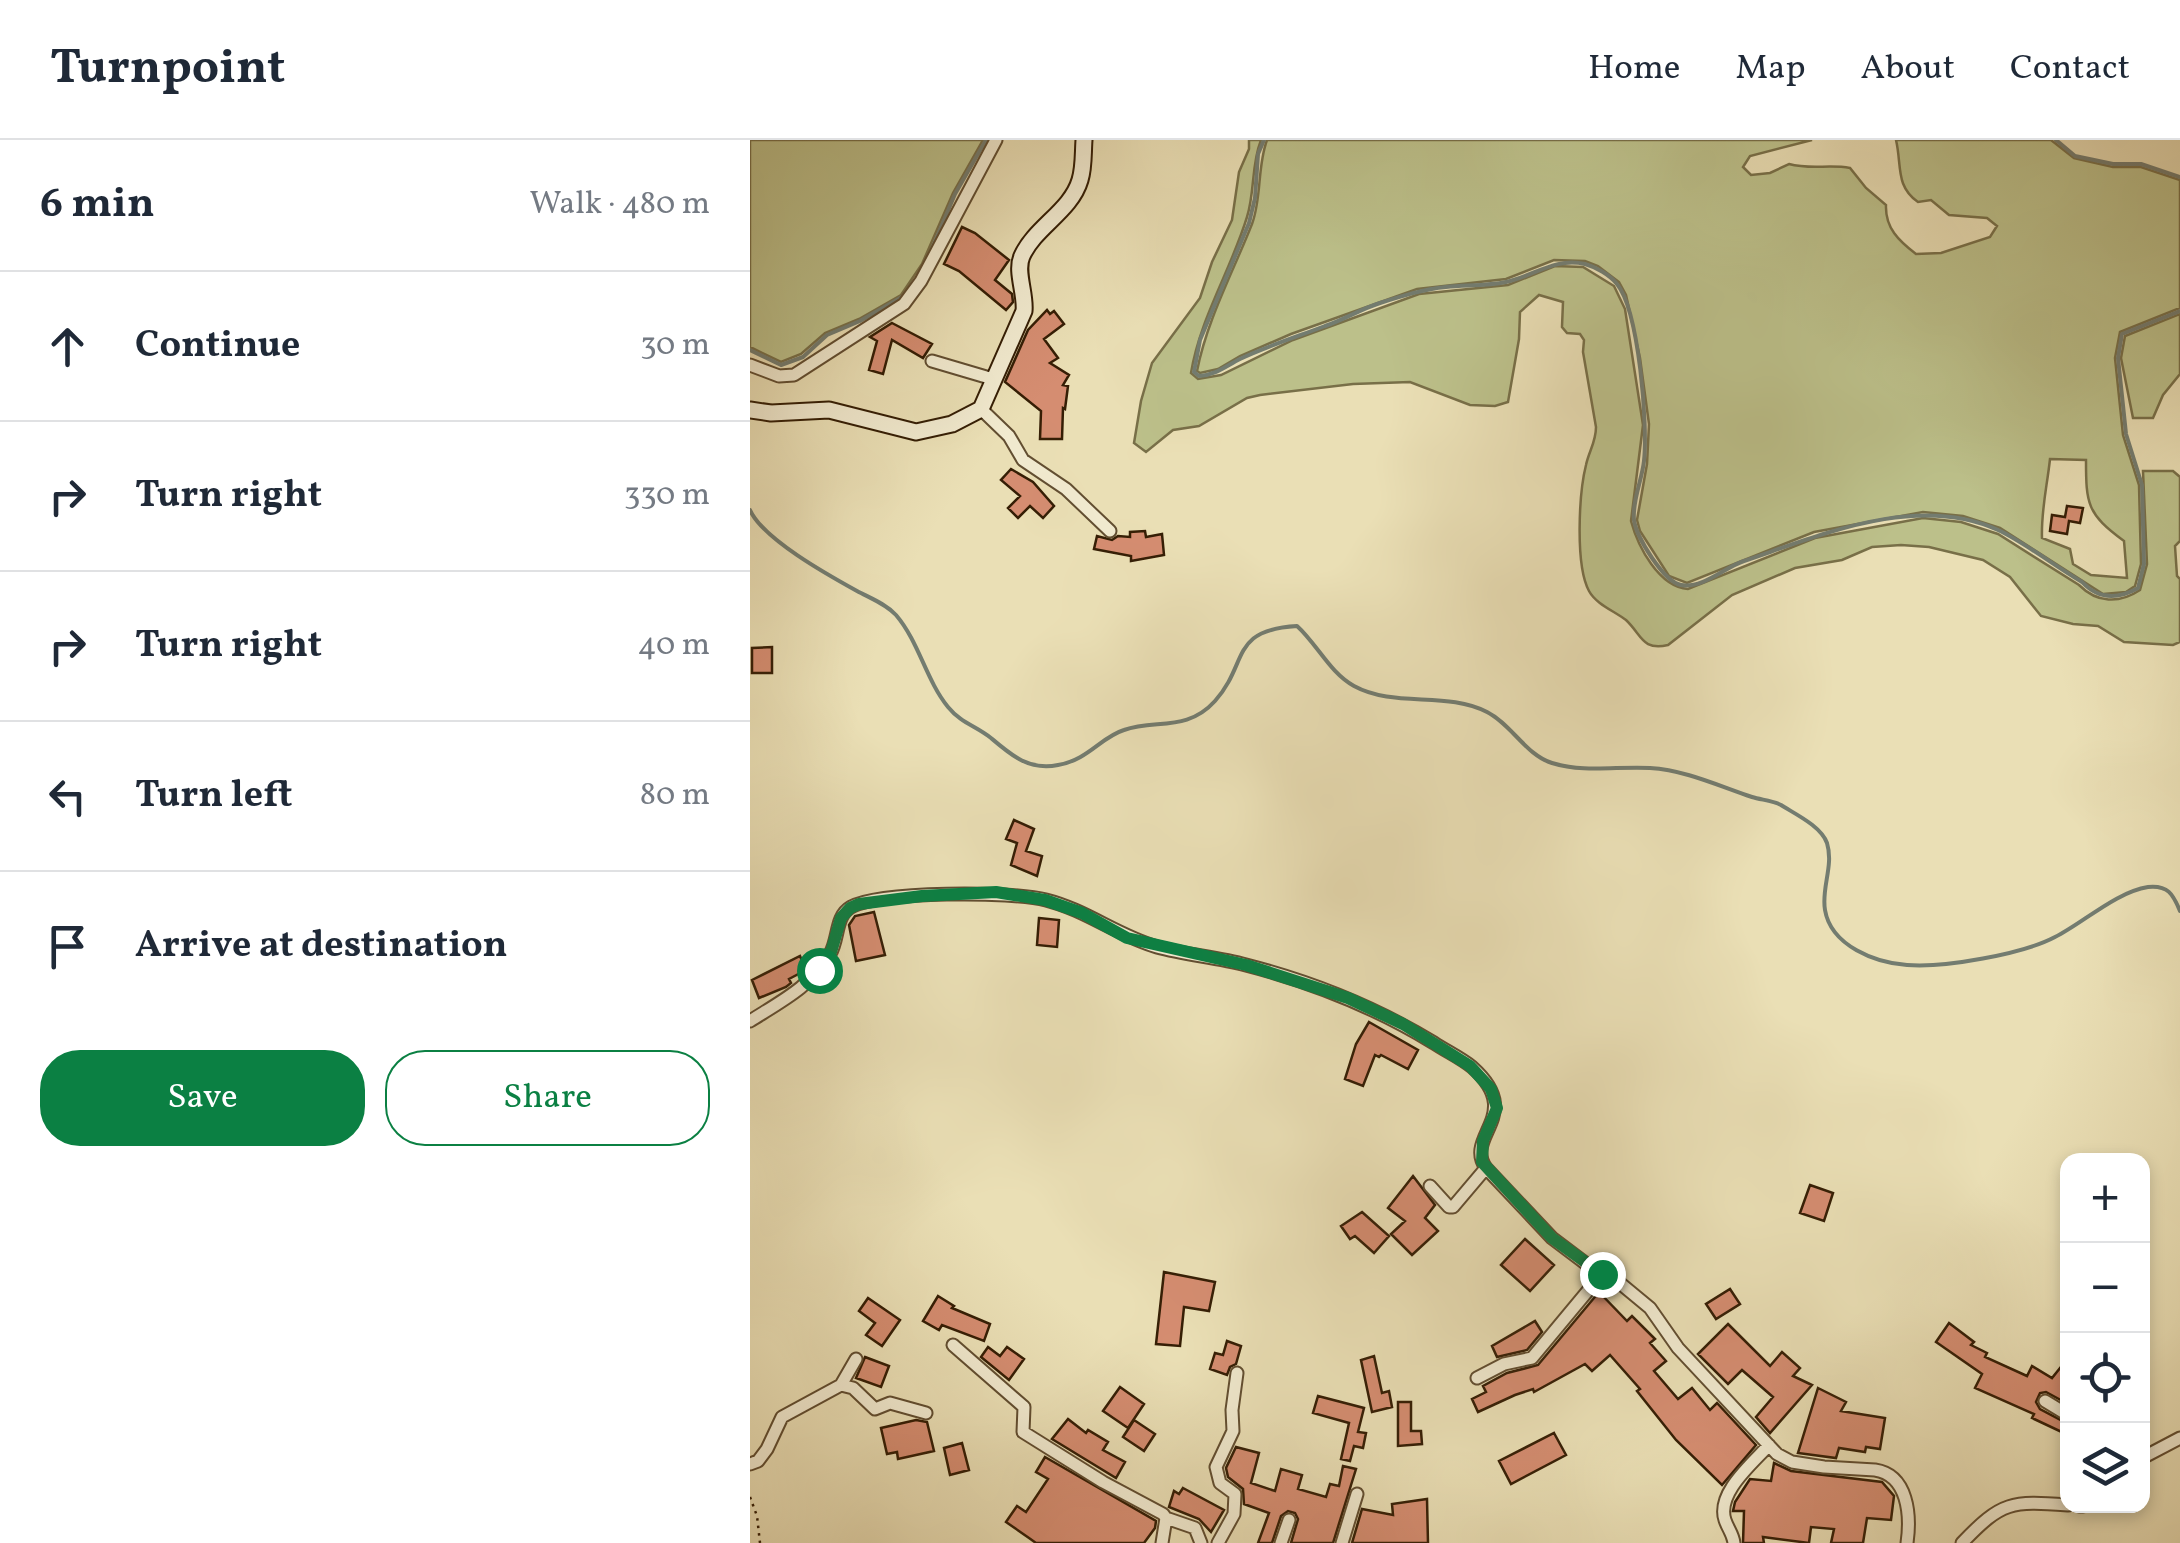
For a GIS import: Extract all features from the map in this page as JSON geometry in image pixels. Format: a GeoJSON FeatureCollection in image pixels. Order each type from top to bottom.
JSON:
{"type":"FeatureCollection","features":[{"type":"Feature","properties":{"kind":"street"},"geometry":{"type":"LineString","coordinates":[[750,364],[779,376],[794,375],[904,304],[922,281],[996,140]]}},
{"type":"Feature","properties":{"kind":"street"},"geometry":{"type":"LineString","coordinates":[[750,410],[829,410],[916,432],[952,424],[981,409],[1024,311],[1022,256],[1076,190],[1084,140]]}},
{"type":"Feature","properties":{"kind":"street"},"geometry":{"type":"LineString","coordinates":[[932,361],[993,379]]}},
{"type":"Feature","properties":{"kind":"street"},"geometry":{"type":"LineString","coordinates":[[981,409],[1009,436],[1023,460],[1066,489],[1110,531]]}},
{"type":"Feature","properties":{"kind":"street"},"geometry":{"type":"LineString","coordinates":[[750,1021],[798,991],[819,970],[831,952],[841,918],[850,908],[922,896],[996,892],[1045,900],[1082,913],[1127,938],[1246,965],[1348,998],[1403,1024],[1470,1066],[1491,1089],[1497,1108],[1481,1154],[1486,1168],[1552,1238],[1650,1308],[1678,1348],[1777,1454],[1792,1462],[1886,1472],[1902,1489],[1909,1526],[1907,1543]]}},
{"type":"Feature","properties":{"kind":"street"},"geometry":{"type":"LineString","coordinates":[[1430,1186],[1453,1207],[1486,1168]]}},
{"type":"Feature","properties":{"kind":"street"},"geometry":{"type":"LineString","coordinates":[[1477,1378],[1504,1364],[1532,1358],[1602,1274]]}},
{"type":"Feature","properties":{"kind":"street"},"geometry":{"type":"LineString","coordinates":[[953,1346],[1024,1407],[1023,1432],[1166,1518],[1195,1528],[1201,1543]]}},
{"type":"Feature","properties":{"kind":"street"},"geometry":{"type":"LineString","coordinates":[[750,1464],[767,1449],[782,1418],[841,1385],[856,1359]]}},
{"type":"Feature","properties":{"kind":"street"},"geometry":{"type":"LineString","coordinates":[[1218,1543],[1236,1506],[1235,1494],[1220,1483],[1216,1467],[1233,1431],[1237,1374]]}},
{"type":"Feature","properties":{"kind":"street"},"geometry":{"type":"LineString","coordinates":[[841,1385],[853,1388],[875,1409],[890,1403],[926,1413]]}},
{"type":"Feature","properties":{"kind":"street"},"geometry":{"type":"LineString","coordinates":[[2046,1401],[2060,1410]]}},
{"type":"Feature","properties":{"kind":"street"},"geometry":{"type":"LineString","coordinates":[[2150,1454],[2180,1438]]}},
{"type":"Feature","properties":{"kind":"street"},"geometry":{"type":"LineString","coordinates":[[1734,1543],[1724,1518],[1724,1505],[1728,1494],[1769,1445]]}},
{"type":"Feature","properties":{"kind":"street"},"geometry":{"type":"LineString","coordinates":[[1342,1543],[1357,1494]]}},
{"type":"Feature","properties":{"kind":"street"},"geometry":{"type":"LineString","coordinates":[[1962,1543],[1988,1515],[1999,1509],[2032,1502],[2060,1504]]}},
{"type":"Feature","properties":{"kind":"street"},"geometry":{"type":"LineString","coordinates":[[1162,1543],[1166,1518]]}},
{"type":"Feature","properties":{"kind":"street"},"geometry":{"type":"LineString","coordinates":[[1281,1543],[1289,1520]]}},
{"type":"Feature","properties":{"kind":"path"},"geometry":{"type":"LineString","coordinates":[[750,1497],[760,1543]]}},
{"type":"Feature","properties":{"kind":"green space"},"geometry":{"type":"Polygon","coordinates":[[[750,140],[983,140],[953,193],[922,264],[901,295],[825,333],[801,354],[781,362],[750,347],[750,140]]]}},
{"type":"Feature","properties":{"kind":"green space"},"geometry":{"type":"Polygon","coordinates":[[[1249,140],[1261,140],[1249,208],[1195,353],[1191,373],[1198,379],[1221,375],[1293,340],[1419,294],[1508,285],[1555,266],[1583,267],[1614,286],[1625,309],[1643,425],[1631,521],[1644,553],[1668,581],[1688,589],[1815,538],[1923,518],[1961,522],[1998,534],[2093,595],[2124,598],[2140,590],[2147,564],[2143,471],[2173,471],[2180,477],[2180,541],[2175,546],[2180,579],[2180,642],[2124,642],[2098,626],[2041,616],[2010,577],[1983,560],[1929,547],[1901,545],[1872,547],[1842,560],[1795,568],[1732,595],[1668,645],[1648,644],[1626,620],[1596,600],[1585,579],[1580,510],[1596,427],[1584,340],[1580,334],[1567,333],[1562,327],[1563,302],[1539,295],[1520,312],[1508,402],[1470,405],[1410,382],[1260,395],[1247,398],[1199,426],[1173,430],[1146,452],[1134,443],[1152,363],[1200,298],[1232,220],[1239,172],[1249,140]]]}},
{"type":"Feature","properties":{"kind":"green space"},"geometry":{"type":"Polygon","coordinates":[[[1267,140],[1812,140],[1750,156],[1743,167],[1751,175],[1770,173],[1789,164],[1850,168],[1886,205],[1894,233],[1916,254],[1941,253],[1990,237],[1997,226],[1987,218],[1949,215],[1931,200],[1918,202],[1903,182],[1896,140],[2051,140],[2074,158],[2113,167],[2141,167],[2180,180],[2180,308],[2120,332],[2115,358],[2123,435],[2139,485],[2141,564],[2135,586],[2126,592],[2103,594],[2000,528],[1963,516],[1923,512],[1814,532],[1687,583],[1669,576],[1637,520],[1649,424],[1626,295],[1619,282],[1585,261],[1554,260],[1506,279],[1417,289],[1291,334],[1218,369],[1200,373],[1197,371],[1207,333],[1255,214],[1267,140]],[[2050,459],[2042,538],[2070,549],[2073,564],[2091,575],[2127,578],[2124,541],[2102,523],[2091,507],[2086,460],[2050,459]]]}},
{"type":"Feature","properties":{"kind":"green space"},"geometry":{"type":"Polygon","coordinates":[[[2180,314],[2180,374],[2163,395],[2153,418],[2133,418],[2121,358],[2125,336],[2180,314]]]}},
{"type":"Feature","properties":{"kind":"building"},"geometry":{"type":"Polygon","coordinates":[[[962,227],[1009,260],[995,280],[1012,294],[1013,302],[1006,310],[959,271],[944,264],[962,227]]]}},
{"type":"Feature","properties":{"kind":"building"},"geometry":{"type":"Polygon","coordinates":[[[1047,310],[1050,314],[1054,311],[1064,324],[1044,339],[1058,358],[1050,363],[1069,375],[1063,385],[1068,386],[1062,439],[1040,439],[1041,411],[1005,382],[1028,330],[1047,310]]]}},
{"type":"Feature","properties":{"kind":"building"},"geometry":{"type":"Polygon","coordinates":[[[892,323],[932,344],[923,358],[892,340],[883,374],[869,370],[877,341],[870,337],[892,323]]]}},
{"type":"Feature","properties":{"kind":"building"},"geometry":{"type":"Polygon","coordinates":[[[1011,469],[1033,482],[1054,506],[1043,518],[1030,506],[1018,518],[1008,508],[1020,496],[1001,480],[1011,469]]]}},
{"type":"Feature","properties":{"kind":"building"},"geometry":{"type":"Polygon","coordinates":[[[2067,506],[2083,508],[2080,523],[2069,521],[2067,534],[2050,531],[2052,515],[2065,517],[2067,506]]]}},
{"type":"Feature","properties":{"kind":"building"},"geometry":{"type":"Polygon","coordinates":[[[1145,531],[1146,537],[1162,534],[1164,555],[1131,561],[1131,556],[1094,549],[1097,536],[1112,540],[1145,531]]]}},
{"type":"Feature","properties":{"kind":"building"},"geometry":{"type":"Polygon","coordinates":[[[772,647],[772,673],[752,673],[752,648],[772,647]]]}},
{"type":"Feature","properties":{"kind":"building"},"geometry":{"type":"Polygon","coordinates":[[[1014,820],[1034,829],[1026,851],[1042,856],[1037,876],[1011,865],[1017,843],[1006,839],[1014,820]]]}},
{"type":"Feature","properties":{"kind":"building"},"geometry":{"type":"Polygon","coordinates":[[[874,912],[885,955],[856,961],[849,925],[855,916],[874,912]]]}},
{"type":"Feature","properties":{"kind":"building"},"geometry":{"type":"Polygon","coordinates":[[[1039,918],[1059,920],[1057,947],[1037,945],[1039,918]]]}},
{"type":"Feature","properties":{"kind":"building"},"geometry":{"type":"Polygon","coordinates":[[[800,956],[806,970],[789,979],[791,983],[786,987],[759,998],[752,980],[800,956]]]}},
{"type":"Feature","properties":{"kind":"building"},"geometry":{"type":"Polygon","coordinates":[[[1369,1022],[1418,1050],[1408,1069],[1375,1055],[1363,1086],[1345,1079],[1356,1044],[1369,1022]]]}},
{"type":"Feature","properties":{"kind":"building"},"geometry":{"type":"Polygon","coordinates":[[[1413,1176],[1435,1205],[1425,1218],[1438,1231],[1412,1255],[1391,1234],[1405,1221],[1388,1208],[1413,1176]]]}},
{"type":"Feature","properties":{"kind":"building"},"geometry":{"type":"Polygon","coordinates":[[[1810,1185],[1833,1193],[1824,1221],[1800,1213],[1810,1185]]]}},
{"type":"Feature","properties":{"kind":"building"},"geometry":{"type":"Polygon","coordinates":[[[1362,1212],[1389,1236],[1374,1253],[1355,1236],[1350,1239],[1341,1226],[1362,1212]]]}},
{"type":"Feature","properties":{"kind":"building"},"geometry":{"type":"Polygon","coordinates":[[[1525,1239],[1554,1265],[1530,1291],[1501,1265],[1525,1239]]]}},
{"type":"Feature","properties":{"kind":"building"},"geometry":{"type":"Polygon","coordinates":[[[1164,1272],[1215,1282],[1209,1311],[1184,1307],[1180,1346],[1156,1344],[1164,1272]]]}},
{"type":"Feature","properties":{"kind":"building"},"geometry":{"type":"Polygon","coordinates":[[[1730,1289],[1740,1304],[1716,1319],[1706,1304],[1730,1289]]]}},
{"type":"Feature","properties":{"kind":"building"},"geometry":{"type":"Polygon","coordinates":[[[1599,1292],[1627,1321],[1632,1316],[1655,1339],[1650,1343],[1666,1361],[1654,1371],[1678,1399],[1692,1388],[1710,1410],[1717,1403],[1756,1445],[1722,1485],[1676,1440],[1610,1355],[1592,1371],[1585,1364],[1534,1392],[1533,1389],[1515,1395],[1478,1412],[1472,1399],[1486,1392],[1483,1386],[1507,1373],[1538,1365],[1599,1292]]]}},
{"type":"Feature","properties":{"kind":"building"},"geometry":{"type":"Polygon","coordinates":[[[938,1296],[952,1308],[990,1324],[984,1341],[942,1325],[939,1330],[923,1321],[938,1296]]]}},
{"type":"Feature","properties":{"kind":"building"},"geometry":{"type":"Polygon","coordinates":[[[868,1298],[900,1320],[882,1346],[866,1335],[875,1323],[859,1311],[868,1298]]]}},
{"type":"Feature","properties":{"kind":"building"},"geometry":{"type":"Polygon","coordinates":[[[1535,1321],[1542,1332],[1527,1350],[1497,1357],[1492,1346],[1535,1321]]]}},
{"type":"Feature","properties":{"kind":"building"},"geometry":{"type":"Polygon","coordinates":[[[1949,1323],[1974,1342],[1971,1345],[1987,1353],[1985,1357],[2027,1376],[2032,1366],[2052,1378],[2060,1368],[2060,1400],[2046,1392],[2040,1393],[2036,1402],[2040,1409],[2060,1420],[2060,1431],[2032,1418],[2034,1414],[1975,1388],[1982,1374],[1936,1342],[1949,1323]]]}},
{"type":"Feature","properties":{"kind":"building"},"geometry":{"type":"Polygon","coordinates":[[[1728,1324],[1770,1366],[1782,1352],[1800,1368],[1793,1376],[1812,1385],[1770,1433],[1756,1417],[1773,1397],[1742,1370],[1728,1384],[1698,1354],[1728,1324]]]}},
{"type":"Feature","properties":{"kind":"building"},"geometry":{"type":"Polygon","coordinates":[[[1227,1341],[1241,1346],[1236,1364],[1227,1375],[1210,1369],[1215,1353],[1223,1355],[1227,1341]]]}},
{"type":"Feature","properties":{"kind":"building"},"geometry":{"type":"Polygon","coordinates":[[[988,1347],[1000,1356],[1007,1347],[1024,1359],[1009,1380],[981,1357],[988,1347]]]}},
{"type":"Feature","properties":{"kind":"building"},"geometry":{"type":"Polygon","coordinates":[[[1374,1356],[1382,1393],[1389,1391],[1392,1407],[1372,1412],[1361,1360],[1374,1356]]]}},
{"type":"Feature","properties":{"kind":"building"},"geometry":{"type":"Polygon","coordinates":[[[865,1357],[889,1366],[881,1387],[856,1378],[865,1357]]]}},
{"type":"Feature","properties":{"kind":"building"},"geometry":{"type":"Polygon","coordinates":[[[1120,1387],[1144,1404],[1128,1428],[1103,1411],[1120,1387]]]}},
{"type":"Feature","properties":{"kind":"building"},"geometry":{"type":"Polygon","coordinates":[[[1818,1388],[1846,1402],[1841,1411],[1885,1418],[1880,1449],[1866,1447],[1865,1452],[1839,1448],[1836,1458],[1798,1453],[1818,1388]]]}},
{"type":"Feature","properties":{"kind":"building"},"geometry":{"type":"Polygon","coordinates":[[[1318,1396],[1364,1408],[1358,1432],[1366,1433],[1363,1448],[1354,1446],[1350,1461],[1341,1459],[1349,1423],[1313,1413],[1318,1396]]]}},
{"type":"Feature","properties":{"kind":"building"},"geometry":{"type":"Polygon","coordinates":[[[1398,1402],[1411,1402],[1411,1431],[1421,1431],[1422,1444],[1398,1446],[1398,1402]]]}},
{"type":"Feature","properties":{"kind":"building"},"geometry":{"type":"Polygon","coordinates":[[[1068,1419],[1086,1433],[1088,1430],[1108,1442],[1103,1450],[1125,1462],[1116,1478],[1052,1439],[1068,1419]]]}},
{"type":"Feature","properties":{"kind":"building"},"geometry":{"type":"Polygon","coordinates":[[[916,1420],[927,1422],[934,1451],[898,1459],[897,1452],[887,1454],[881,1428],[916,1420]]]}},
{"type":"Feature","properties":{"kind":"building"},"geometry":{"type":"Polygon","coordinates":[[[1134,1420],[1155,1434],[1144,1451],[1123,1437],[1134,1420]]]}},
{"type":"Feature","properties":{"kind":"building"},"geometry":{"type":"Polygon","coordinates":[[[1554,1433],[1566,1455],[1511,1484],[1499,1461],[1554,1433]]]}},
{"type":"Feature","properties":{"kind":"building"},"geometry":{"type":"Polygon","coordinates":[[[962,1443],[969,1470],[950,1475],[944,1448],[962,1443]]]}},
{"type":"Feature","properties":{"kind":"building"},"geometry":{"type":"Polygon","coordinates":[[[1236,1447],[1259,1453],[1251,1483],[1275,1491],[1281,1469],[1302,1475],[1298,1489],[1326,1497],[1330,1484],[1339,1486],[1343,1466],[1356,1469],[1333,1543],[1291,1543],[1298,1519],[1288,1511],[1281,1516],[1272,1543],[1258,1543],[1269,1513],[1244,1504],[1243,1489],[1228,1477],[1226,1468],[1236,1447]]]}},
{"type":"Feature","properties":{"kind":"building"},"geometry":{"type":"Polygon","coordinates":[[[1045,1457],[1156,1521],[1144,1543],[1036,1543],[1006,1522],[1017,1506],[1026,1512],[1048,1479],[1036,1472],[1045,1457]]]}},
{"type":"Feature","properties":{"kind":"building"},"geometry":{"type":"Polygon","coordinates":[[[1774,1463],[1791,1471],[1882,1482],[1894,1496],[1891,1520],[1867,1518],[1863,1543],[1831,1543],[1834,1529],[1811,1527],[1809,1543],[1763,1537],[1764,1543],[1743,1543],[1744,1511],[1733,1511],[1735,1502],[1750,1479],[1771,1481],[1774,1463]]]}},
{"type":"Feature","properties":{"kind":"building"},"geometry":{"type":"Polygon","coordinates":[[[1183,1488],[1224,1510],[1211,1532],[1199,1519],[1169,1507],[1174,1491],[1179,1494],[1183,1488]]]}},
{"type":"Feature","properties":{"kind":"building"},"geometry":{"type":"Polygon","coordinates":[[[1427,1499],[1428,1543],[1352,1543],[1362,1509],[1393,1515],[1392,1504],[1427,1499]]]}},
{"type":"Feature","properties":{"kind":"waterway"},"geometry":{"type":"LineString","coordinates":[[931,251],[955,194],[986,140]]}},
{"type":"Feature","properties":{"kind":"waterway"},"geometry":{"type":"LineString","coordinates":[[1264,140],[1258,154],[1249,223],[1200,340],[1194,372],[1199,376],[1211,374],[1373,305],[1413,293],[1506,282],[1564,263],[1594,267],[1617,284],[1625,298],[1636,342],[1645,444],[1634,505],[1636,528],[1659,568],[1681,585],[1706,581],[1744,561],[1837,530],[1902,517],[1935,516],[1967,520],[1998,530],[2101,595],[2123,595],[2138,588],[2144,564],[2142,485],[2126,434],[2118,358],[2122,334],[2180,311]]}},
{"type":"Feature","properties":{"kind":"waterway"},"geometry":{"type":"LineString","coordinates":[[2056,140],[2075,156],[2113,164],[2141,164],[2180,177]]}},
{"type":"Feature","properties":{"kind":"waterway"},"geometry":{"type":"LineString","coordinates":[[750,350],[781,365],[803,357],[827,335],[902,297]]}},
{"type":"Feature","properties":{"kind":"waterway"},"geometry":{"type":"LineString","coordinates":[[750,510],[768,533],[798,555],[892,611],[911,637],[948,707],[1029,764],[1069,762],[1124,730],[1193,717],[1215,701],[1250,641],[1275,629],[1297,626],[1338,674],[1354,686],[1370,693],[1455,702],[1487,712],[1534,753],[1552,763],[1663,769],[1781,805],[1814,826],[1827,843],[1825,910],[1836,934],[1845,943],[1882,961],[1941,964],[2024,949],[2055,937],[2112,901],[2148,887],[2169,892],[2180,911]]}},
{"type":"Feature","properties":{"kind":"route"},"geometry":{"type":"LineString","coordinates":[[819,970],[831,952],[844,912],[859,904],[996,892],[1045,900],[1082,913],[1127,938],[1246,965],[1348,998],[1403,1024],[1470,1066],[1484,1080],[1497,1108],[1483,1141],[1482,1162],[1552,1238],[1602,1274]]}}]}
